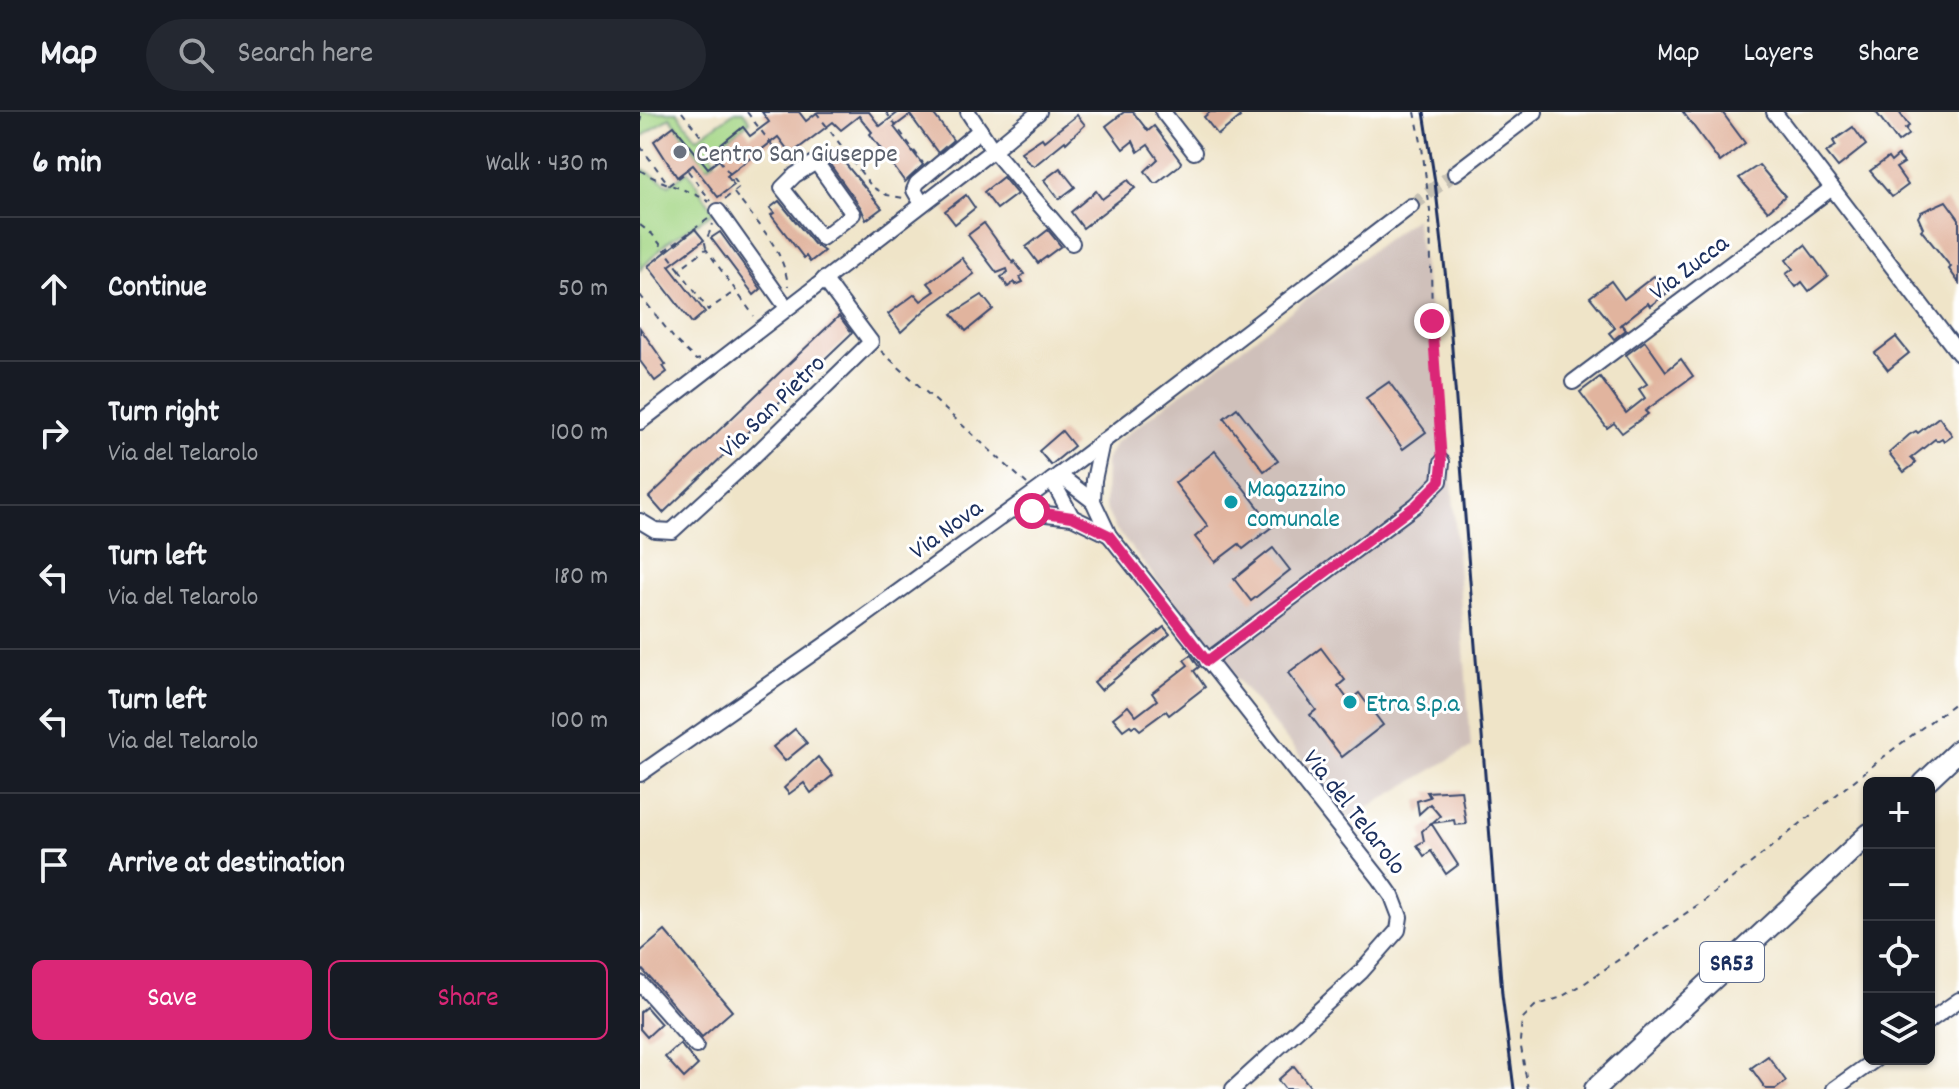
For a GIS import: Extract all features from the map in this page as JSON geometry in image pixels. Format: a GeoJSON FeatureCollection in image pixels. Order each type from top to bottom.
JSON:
{"type":"FeatureCollection","features":[{"type":"Feature","properties":{"kind":"highway"},"geometry":{"type":"LineString","coordinates":[[1930,777],[1959,750]]}},
{"type":"Feature","properties":{"kind":"highway","name":"SR53"},"geometry":{"type":"LineString","coordinates":[[1595,1089],[1863,840]]}},
{"type":"Feature","properties":{"kind":"street"},"geometry":{"type":"LineString","coordinates":[[968,112],[993,150],[1072,243]]}},
{"type":"Feature","properties":{"kind":"street"},"geometry":{"type":"LineString","coordinates":[[640,422],[1039,112]]}},
{"type":"Feature","properties":{"kind":"street"},"geometry":{"type":"LineString","coordinates":[[1163,112],[1194,152]]}},
{"type":"Feature","properties":{"kind":"street"},"geometry":{"type":"LineString","coordinates":[[1455,173],[1535,112]]}},
{"type":"Feature","properties":{"kind":"street"},"geometry":{"type":"LineString","coordinates":[[1774,112],[1959,354]]}},
{"type":"Feature","properties":{"kind":"street"},"geometry":{"type":"LineString","coordinates":[[1785,112],[1795,139]]}},
{"type":"Feature","properties":{"kind":"street"},"geometry":{"type":"LineString","coordinates":[[919,207],[914,190],[917,183],[980,130]]}},
{"type":"Feature","properties":{"kind":"street"},"geometry":{"type":"LineString","coordinates":[[816,162],[853,214],[822,238],[782,188],[795,175],[816,162]]}},
{"type":"Feature","properties":{"kind":"street","name":"Via Zucca"},"geometry":{"type":"LineString","coordinates":[[1573,382],[1832,188]]}},
{"type":"Feature","properties":{"kind":"street","name":"Via Nova"},"geometry":{"type":"LineString","coordinates":[[640,774],[1012,510],[1411,206]]}},
{"type":"Feature","properties":{"kind":"street"},"geometry":{"type":"LineString","coordinates":[[717,209],[782,301]]}},
{"type":"Feature","properties":{"kind":"street"},"geometry":{"type":"LineString","coordinates":[[824,279],[871,342]]}},
{"type":"Feature","properties":{"kind":"street","name":"Via San Pietro"},"geometry":{"type":"LineString","coordinates":[[640,521],[655,530],[672,531],[871,342]]}},
{"type":"Feature","properties":{"kind":"street"},"geometry":{"type":"LineString","coordinates":[[1102,442],[1093,501],[1109,535]]}},
{"type":"Feature","properties":{"kind":"street"},"geometry":{"type":"LineString","coordinates":[[1207,661],[1416,505],[1440,481],[1442,462]]}},
{"type":"Feature","properties":{"kind":"street"},"geometry":{"type":"LineString","coordinates":[[1051,481],[1093,501]]}},
{"type":"Feature","properties":{"kind":"street"},"geometry":{"type":"LineString","coordinates":[[1051,481],[1072,517]]}},
{"type":"Feature","properties":{"kind":"street"},"geometry":{"type":"LineString","coordinates":[[1012,510],[1072,517],[1109,535]]}},
{"type":"Feature","properties":{"kind":"street","name":"Via del Telarolo"},"geometry":{"type":"LineString","coordinates":[[1109,535],[1380,879],[1392,896],[1400,917],[1398,930],[1361,972],[1233,1089]]}},
{"type":"Feature","properties":{"kind":"street"},"geometry":{"type":"LineString","coordinates":[[640,983],[696,1046]]}},
{"type":"Feature","properties":{"kind":"street"},"geometry":{"type":"LineString","coordinates":[[1935,1017],[1959,1000]]}},
{"type":"Feature","properties":{"kind":"street"},"geometry":{"type":"LineString","coordinates":[[1834,1089],[1868,1065]]}},
{"type":"Feature","properties":{"kind":"path"},"geometry":{"type":"LineString","coordinates":[[665,250],[740,187],[682,112]]}},
{"type":"Feature","properties":{"kind":"path"},"geometry":{"type":"LineString","coordinates":[[747,112],[778,153]]}},
{"type":"Feature","properties":{"kind":"path"},"geometry":{"type":"LineString","coordinates":[[816,112],[872,187],[887,195],[904,198],[919,207]]}},
{"type":"Feature","properties":{"kind":"path"},"geometry":{"type":"LineString","coordinates":[[886,112],[929,171]]}},
{"type":"Feature","properties":{"kind":"path"},"geometry":{"type":"LineString","coordinates":[[1415,112],[1430,211],[1432,321],[1442,462]]}},
{"type":"Feature","properties":{"kind":"path"},"geometry":{"type":"LineString","coordinates":[[640,122],[643,113]]}},
{"type":"Feature","properties":{"kind":"path"},"geometry":{"type":"LineString","coordinates":[[640,146],[669,185]]}},
{"type":"Feature","properties":{"kind":"path"},"geometry":{"type":"LineString","coordinates":[[640,170],[669,185],[690,190],[717,209]]}},
{"type":"Feature","properties":{"kind":"path"},"geometry":{"type":"LineString","coordinates":[[669,185],[688,171],[717,209]]}},
{"type":"Feature","properties":{"kind":"path"},"geometry":{"type":"LineString","coordinates":[[733,192],[775,245],[787,271],[789,290],[782,301]]}},
{"type":"Feature","properties":{"kind":"path"},"geometry":{"type":"LineString","coordinates":[[717,209],[705,243],[706,249],[755,317]]}},
{"type":"Feature","properties":{"kind":"path"},"geometry":{"type":"LineString","coordinates":[[640,225],[665,250],[708,310],[735,291]]}},
{"type":"Feature","properties":{"kind":"path"},"geometry":{"type":"LineString","coordinates":[[679,269],[706,249]]}},
{"type":"Feature","properties":{"kind":"path"},"geometry":{"type":"LineString","coordinates":[[640,295],[676,341],[696,360],[705,359]]}},
{"type":"Feature","properties":{"kind":"path"},"geometry":{"type":"LineString","coordinates":[[871,342],[1024,483],[1051,481]]}},
{"type":"Feature","properties":{"kind":"path"},"geometry":{"type":"LineString","coordinates":[[1528,1089],[1520,1041],[1522,1019],[1535,1006],[1559,998],[1582,985],[1705,900],[1959,700]]}},
{"type":"Feature","properties":{"kind":"shaded area"},"geometry":{"type":"Polygon","coordinates":[[[1415,218],[1447,411],[1471,747],[1350,818],[1115,528],[1105,507],[1106,461],[1115,443],[1415,218]]]}},
{"type":"Feature","properties":{"kind":"green space"},"geometry":{"type":"Polygon","coordinates":[[[640,112],[677,112],[697,138],[735,112],[743,112],[750,121],[710,153],[715,161],[707,167],[670,117],[640,138],[640,112]]]}},
{"type":"Feature","properties":{"kind":"green space"},"geometry":{"type":"Polygon","coordinates":[[[640,167],[669,185],[688,171],[714,212],[666,243],[640,270],[640,167]]]}},
{"type":"Feature","properties":{"kind":"building"},"geometry":{"type":"Polygon","coordinates":[[[762,112],[799,112],[806,121],[818,112],[869,112],[880,126],[899,112],[932,112],[953,140],[938,153],[910,115],[894,127],[923,165],[905,182],[859,116],[841,130],[833,122],[791,154],[778,137],[727,176],[734,185],[718,197],[693,165],[677,177],[654,141],[674,126],[708,168],[725,155],[718,147],[743,127],[750,136],[769,122],[762,112]]]}},
{"type":"Feature","properties":{"kind":"building"},"geometry":{"type":"Polygon","coordinates":[[[1124,112],[1133,112],[1148,131],[1154,126],[1181,162],[1157,183],[1145,171],[1158,159],[1148,145],[1138,152],[1133,141],[1123,149],[1106,126],[1124,112]]]}},
{"type":"Feature","properties":{"kind":"building"},"geometry":{"type":"Polygon","coordinates":[[[1210,112],[1236,112],[1240,117],[1218,135],[1204,117],[1210,112]]]}},
{"type":"Feature","properties":{"kind":"building"},"geometry":{"type":"Polygon","coordinates":[[[1683,112],[1722,112],[1745,143],[1720,162],[1683,112]]]}},
{"type":"Feature","properties":{"kind":"building"},"geometry":{"type":"Polygon","coordinates":[[[1876,112],[1899,112],[1909,126],[1905,129],[1909,134],[1898,142],[1876,112]]]}},
{"type":"Feature","properties":{"kind":"building"},"geometry":{"type":"Polygon","coordinates":[[[1077,115],[1085,125],[1034,166],[1028,162],[1021,152],[1042,138],[1044,141],[1077,115]]]}},
{"type":"Feature","properties":{"kind":"building"},"geometry":{"type":"Polygon","coordinates":[[[1853,127],[1866,145],[1838,167],[1826,152],[1836,146],[1833,141],[1853,127]]]}},
{"type":"Feature","properties":{"kind":"building"},"geometry":{"type":"Polygon","coordinates":[[[839,156],[882,208],[866,220],[829,163],[839,156]]]}},
{"type":"Feature","properties":{"kind":"building"},"geometry":{"type":"Polygon","coordinates":[[[1898,156],[1904,163],[1896,168],[1908,185],[1892,197],[1870,171],[1888,158],[1891,162],[1898,156]]]}},
{"type":"Feature","properties":{"kind":"building"},"geometry":{"type":"Polygon","coordinates":[[[1759,165],[1785,196],[1768,211],[1739,178],[1759,165]]]}},
{"type":"Feature","properties":{"kind":"building"},"geometry":{"type":"Polygon","coordinates":[[[1060,168],[1075,187],[1059,199],[1044,180],[1060,168]]]}},
{"type":"Feature","properties":{"kind":"building"},"geometry":{"type":"Polygon","coordinates":[[[1003,177],[1017,194],[997,209],[984,192],[1003,177]]]}},
{"type":"Feature","properties":{"kind":"building"},"geometry":{"type":"Polygon","coordinates":[[[1128,180],[1135,188],[1083,228],[1071,212],[1096,191],[1102,199],[1128,180]]]}},
{"type":"Feature","properties":{"kind":"building"},"geometry":{"type":"Polygon","coordinates":[[[966,195],[975,208],[955,224],[945,211],[966,195]]]}},
{"type":"Feature","properties":{"kind":"building"},"geometry":{"type":"Polygon","coordinates":[[[779,201],[814,244],[824,251],[810,262],[771,215],[774,213],[770,208],[779,201]]]}},
{"type":"Feature","properties":{"kind":"building"},"geometry":{"type":"Polygon","coordinates":[[[1946,201],[1959,219],[1959,283],[1949,269],[1951,267],[1921,230],[1918,217],[1921,212],[1946,201]]]}},
{"type":"Feature","properties":{"kind":"building"},"geometry":{"type":"Polygon","coordinates":[[[984,223],[1024,274],[1020,277],[1023,282],[1016,285],[1014,282],[1008,287],[1001,277],[1008,272],[1007,269],[997,273],[968,235],[984,223]]]}},
{"type":"Feature","properties":{"kind":"building"},"geometry":{"type":"Polygon","coordinates":[[[695,229],[704,240],[669,266],[705,312],[692,323],[648,266],[695,229]]]}},
{"type":"Feature","properties":{"kind":"building"},"geometry":{"type":"Polygon","coordinates":[[[1048,230],[1061,246],[1038,263],[1026,247],[1048,230]]]}},
{"type":"Feature","properties":{"kind":"building"},"geometry":{"type":"Polygon","coordinates":[[[720,232],[761,289],[754,295],[711,238],[720,232]]]}},
{"type":"Feature","properties":{"kind":"building"},"geometry":{"type":"Polygon","coordinates":[[[1805,245],[1828,276],[1809,291],[1802,282],[1796,287],[1786,274],[1793,269],[1786,260],[1805,245]]]}},
{"type":"Feature","properties":{"kind":"building"},"geometry":{"type":"Polygon","coordinates":[[[962,258],[974,274],[926,309],[901,332],[888,314],[915,294],[921,301],[935,291],[928,283],[962,258]]]}},
{"type":"Feature","properties":{"kind":"building"},"geometry":{"type":"Polygon","coordinates":[[[1654,276],[1667,293],[1621,324],[1626,330],[1614,339],[1609,333],[1615,328],[1590,297],[1611,281],[1624,299],[1654,276]]]}},
{"type":"Feature","properties":{"kind":"building"},"geometry":{"type":"Polygon","coordinates":[[[982,295],[993,309],[966,331],[952,314],[982,295]]]}},
{"type":"Feature","properties":{"kind":"building"},"geometry":{"type":"Polygon","coordinates":[[[839,316],[852,333],[663,513],[649,497],[839,316]]]}},
{"type":"Feature","properties":{"kind":"building"},"geometry":{"type":"Polygon","coordinates":[[[640,328],[666,365],[663,366],[667,372],[655,381],[640,361],[640,328]]]}},
{"type":"Feature","properties":{"kind":"building"},"geometry":{"type":"Polygon","coordinates":[[[1896,337],[1909,353],[1888,370],[1875,353],[1896,337]]]}},
{"type":"Feature","properties":{"kind":"building"},"geometry":{"type":"Polygon","coordinates":[[[1645,341],[1666,371],[1681,359],[1693,376],[1645,411],[1648,414],[1622,433],[1614,423],[1607,428],[1580,392],[1600,377],[1626,413],[1645,398],[1639,389],[1647,384],[1626,355],[1645,341]]]}},
{"type":"Feature","properties":{"kind":"building"},"geometry":{"type":"Polygon","coordinates":[[[1389,382],[1426,432],[1403,449],[1366,398],[1389,382]]]}},
{"type":"Feature","properties":{"kind":"building"},"geometry":{"type":"Polygon","coordinates":[[[1237,408],[1278,461],[1264,471],[1224,418],[1237,408]]]}},
{"type":"Feature","properties":{"kind":"building"},"geometry":{"type":"Polygon","coordinates":[[[1939,417],[1952,435],[1944,441],[1942,438],[1935,439],[1911,458],[1916,463],[1904,472],[1889,453],[1909,435],[1918,433],[1939,417]]]}},
{"type":"Feature","properties":{"kind":"building"},"geometry":{"type":"Polygon","coordinates":[[[1062,431],[1074,446],[1051,465],[1039,451],[1062,431]]]}},
{"type":"Feature","properties":{"kind":"building"},"geometry":{"type":"Polygon","coordinates":[[[1215,451],[1273,526],[1243,549],[1239,544],[1215,562],[1195,537],[1208,526],[1175,483],[1215,451]]]}},
{"type":"Feature","properties":{"kind":"building"},"geometry":{"type":"Polygon","coordinates":[[[1273,548],[1290,570],[1251,601],[1234,579],[1273,548]]]}},
{"type":"Feature","properties":{"kind":"building"},"geometry":{"type":"Polygon","coordinates":[[[1164,627],[1170,634],[1101,690],[1094,682],[1164,627]]]}},
{"type":"Feature","properties":{"kind":"building","name":"Etra S.p.a"},"geometry":{"type":"Polygon","coordinates":[[[1321,648],[1345,680],[1338,686],[1349,701],[1359,693],[1383,725],[1342,757],[1310,715],[1316,710],[1288,673],[1321,648]]]}},
{"type":"Feature","properties":{"kind":"building"},"geometry":{"type":"Polygon","coordinates":[[[1191,655],[1199,667],[1194,671],[1205,687],[1169,715],[1166,711],[1140,730],[1130,725],[1123,730],[1113,718],[1128,706],[1136,716],[1157,700],[1152,693],[1188,665],[1184,660],[1191,655]]]}},
{"type":"Feature","properties":{"kind":"building"},"geometry":{"type":"Polygon","coordinates":[[[795,729],[807,743],[785,761],[773,747],[795,729]]]}},
{"type":"Feature","properties":{"kind":"building"},"geometry":{"type":"Polygon","coordinates":[[[818,757],[833,775],[811,793],[804,783],[789,794],[784,788],[818,757]]]}},
{"type":"Feature","properties":{"kind":"building"},"geometry":{"type":"Polygon","coordinates":[[[1461,790],[1466,824],[1455,825],[1454,820],[1432,823],[1440,816],[1430,804],[1419,814],[1417,801],[1430,797],[1427,792],[1461,790]]]}},
{"type":"Feature","properties":{"kind":"building"},"geometry":{"type":"Polygon","coordinates":[[[1431,823],[1458,865],[1446,874],[1431,851],[1424,856],[1417,845],[1424,841],[1422,831],[1431,823]]]}},
{"type":"Feature","properties":{"kind":"building"},"geometry":{"type":"Polygon","coordinates":[[[665,931],[732,1011],[702,1037],[640,967],[640,952],[665,931]]]}},
{"type":"Feature","properties":{"kind":"building"},"geometry":{"type":"Polygon","coordinates":[[[646,1007],[661,1024],[647,1037],[640,1029],[640,1012],[646,1007]]]}},
{"type":"Feature","properties":{"kind":"building"},"geometry":{"type":"Polygon","coordinates":[[[680,1044],[698,1065],[684,1078],[665,1057],[680,1044]]]}},
{"type":"Feature","properties":{"kind":"building"},"geometry":{"type":"Polygon","coordinates":[[[1768,1056],[1786,1081],[1776,1089],[1766,1089],[1751,1068],[1768,1056]]]}},
{"type":"Feature","properties":{"kind":"building"},"geometry":{"type":"Polygon","coordinates":[[[1294,1066],[1312,1089],[1285,1089],[1278,1080],[1294,1066]]]}},
{"type":"Feature","properties":{"kind":"tunnel"},"geometry":{"type":"LineString","coordinates":[[1411,206],[1455,173]]}},
{"type":"Feature","properties":{"kind":"railway"},"geometry":{"type":"LineString","coordinates":[[1424,112],[1448,297],[1502,994],[1514,1089]]}},
{"type":"Feature","properties":{"kind":"place","name":"Centro San Giuseppe"},"geometry":{"type":"Point","coordinates":[680,152]}},
{"type":"Feature","properties":{"kind":"place","name":"Magazzino comunale"},"geometry":{"type":"Point","coordinates":[1231,502]}},
{"type":"Feature","properties":{"kind":"place","name":"Etra S.p.a"},"geometry":{"type":"Point","coordinates":[1350,702]}},
{"type":"Feature","properties":{"kind":"route"},"geometry":{"type":"LineString","coordinates":[[1032,511],[1072,517],[1109,535],[1207,661],[1416,505],[1440,481],[1442,462],[1432,321]]}}]}
